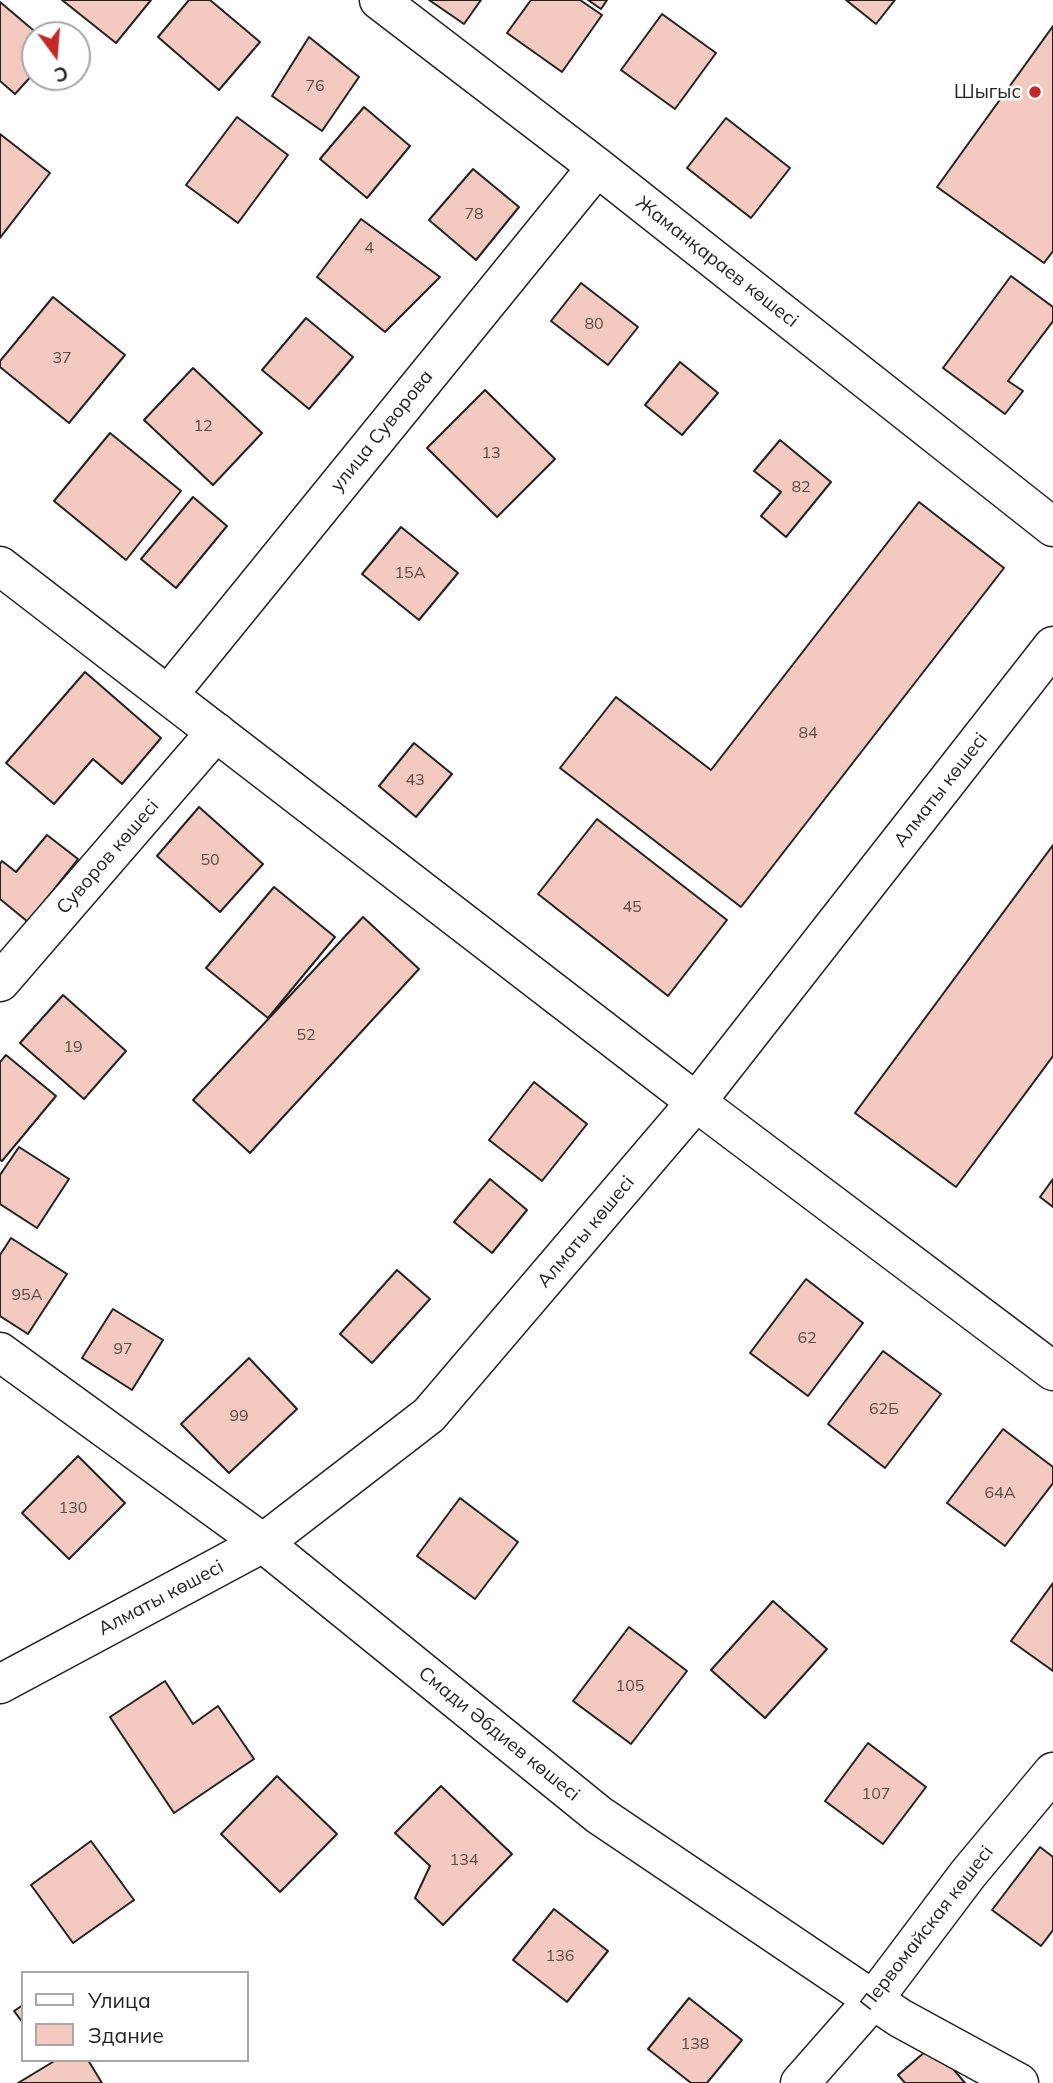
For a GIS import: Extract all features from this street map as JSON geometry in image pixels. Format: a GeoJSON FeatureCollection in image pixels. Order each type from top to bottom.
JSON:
{"type":"FeatureCollection","features":[{"type":"Feature","properties":{"kind":"street","name":"Жаманқараев көшесі"},"geometry":{"type":"LineString","coordinates":[[379,0],[597,167],[1053,527]]}},
{"type":"Feature","properties":{"kind":"street","name":"улица Суворова"},"geometry":{"type":"LineString","coordinates":[[168,695],[597,167]]}},
{"type":"Feature","properties":{"kind":"street"},"geometry":{"type":"LineString","coordinates":[[0,566],[696,1102],[1053,1371]]}},
{"type":"Feature","properties":{"kind":"street","name":"Алматы көшесі"},"geometry":{"type":"LineString","coordinates":[[0,1684],[264,1543],[429,1415],[696,1102],[1053,646]]}},
{"type":"Feature","properties":{"kind":"street","name":"Суворов көшесі"},"geometry":{"type":"LineString","coordinates":[[0,982],[216,732]]}},
{"type":"Feature","properties":{"kind":"street","name":"Смади Әбдиев көшесі"},"geometry":{"type":"LineString","coordinates":[[0,1352],[264,1543],[599,1815],[900,2018],[1019,2083]]}},
{"type":"Feature","properties":{"kind":"street","name":"Первомайская көшесі"},"geometry":{"type":"LineString","coordinates":[[800,2083],[873,2000],[968,1874],[1053,1772]]}},
{"type":"Feature","properties":{"kind":"building"},"geometry":{"type":"Polygon","coordinates":[[[62,0],[151,0],[116,43],[62,0]]]}},
{"type":"Feature","properties":{"kind":"building"},"geometry":{"type":"Polygon","coordinates":[[[189,0],[210,0],[260,42],[219,90],[158,37],[189,0]]]}},
{"type":"Feature","properties":{"kind":"building"},"geometry":{"type":"Polygon","coordinates":[[[429,0],[481,0],[464,24],[429,0]]]}},
{"type":"Feature","properties":{"kind":"building"},"geometry":{"type":"Polygon","coordinates":[[[531,0],[580,0],[602,15],[562,72],[507,33],[531,0]]]}},
{"type":"Feature","properties":{"kind":"building"},"geometry":{"type":"Polygon","coordinates":[[[588,0],[607,0],[601,9],[588,0]]]}},
{"type":"Feature","properties":{"kind":"building"},"geometry":{"type":"Polygon","coordinates":[[[846,0],[895,0],[876,24],[846,0]]]}},
{"type":"Feature","properties":{"kind":"building"},"geometry":{"type":"Polygon","coordinates":[[[0,2],[22,21],[21,87],[15,94],[0,81],[0,2]]]}},
{"type":"Feature","properties":{"kind":"building"},"geometry":{"type":"Polygon","coordinates":[[[662,14],[716,53],[675,109],[621,70],[662,14]]]}},
{"type":"Feature","properties":{"kind":"building"},"geometry":{"type":"Polygon","coordinates":[[[1053,26],[1053,251],[1044,263],[937,187],[1053,26]]]}},
{"type":"Feature","properties":{"kind":"building"},"geometry":{"type":"Polygon","coordinates":[[[309,37],[359,77],[322,131],[272,96],[309,37]]]}},
{"type":"Feature","properties":{"kind":"building"},"geometry":{"type":"Polygon","coordinates":[[[364,107],[410,146],[367,198],[320,159],[364,107]]]}},
{"type":"Feature","properties":{"kind":"building"},"geometry":{"type":"Polygon","coordinates":[[[237,117],[288,155],[238,223],[186,185],[237,117]]]}},
{"type":"Feature","properties":{"kind":"building"},"geometry":{"type":"Polygon","coordinates":[[[726,118],[790,168],[751,218],[687,168],[726,118]]]}},
{"type":"Feature","properties":{"kind":"building"},"geometry":{"type":"Polygon","coordinates":[[[0,134],[50,173],[0,238],[0,134]]]}},
{"type":"Feature","properties":{"kind":"building"},"geometry":{"type":"Polygon","coordinates":[[[473,169],[519,207],[476,260],[429,220],[473,169]]]}},
{"type":"Feature","properties":{"kind":"building"},"geometry":{"type":"Polygon","coordinates":[[[361,219],[440,277],[385,332],[317,277],[361,219]]]}},
{"type":"Feature","properties":{"kind":"building"},"geometry":{"type":"Polygon","coordinates":[[[1011,276],[1053,307],[1053,321],[1008,381],[1023,391],[1005,414],[943,368],[1011,276]]]}},
{"type":"Feature","properties":{"kind":"building"},"geometry":{"type":"Polygon","coordinates":[[[581,283],[638,327],[608,365],[551,321],[581,283]]]}},
{"type":"Feature","properties":{"kind":"building"},"geometry":{"type":"Polygon","coordinates":[[[53,297],[125,355],[69,423],[0,367],[0,361],[53,297]]]}},
{"type":"Feature","properties":{"kind":"building"},"geometry":{"type":"Polygon","coordinates":[[[306,318],[353,357],[309,409],[262,370],[306,318]]]}},
{"type":"Feature","properties":{"kind":"building"},"geometry":{"type":"Polygon","coordinates":[[[680,362],[718,393],[682,435],[645,405],[680,362]]]}},
{"type":"Feature","properties":{"kind":"building"},"geometry":{"type":"Polygon","coordinates":[[[193,368],[262,433],[213,485],[144,420],[193,368]]]}},
{"type":"Feature","properties":{"kind":"building"},"geometry":{"type":"Polygon","coordinates":[[[485,390],[555,459],[497,517],[427,448],[485,390]]]}},
{"type":"Feature","properties":{"kind":"building"},"geometry":{"type":"Polygon","coordinates":[[[110,433],[181,491],[126,560],[54,501],[110,433]]]}},
{"type":"Feature","properties":{"kind":"building"},"geometry":{"type":"Polygon","coordinates":[[[780,440],[831,482],[786,537],[761,516],[781,492],[754,471],[780,440]]]}},
{"type":"Feature","properties":{"kind":"building"},"geometry":{"type":"Polygon","coordinates":[[[193,497],[227,526],[176,588],[141,559],[193,497]]]}},
{"type":"Feature","properties":{"kind":"building"},"geometry":{"type":"Polygon","coordinates":[[[919,502],[1004,568],[741,907],[560,768],[616,697],[711,770],[919,502]]]}},
{"type":"Feature","properties":{"kind":"building"},"geometry":{"type":"Polygon","coordinates":[[[401,527],[458,573],[419,620],[362,574],[401,527]]]}},
{"type":"Feature","properties":{"kind":"building"},"geometry":{"type":"Polygon","coordinates":[[[85,672],[161,738],[122,784],[93,759],[54,804],[6,763],[85,672]]]}},
{"type":"Feature","properties":{"kind":"building"},"geometry":{"type":"Polygon","coordinates":[[[414,743],[452,774],[416,817],[379,786],[414,743]]]}},
{"type":"Feature","properties":{"kind":"building"},"geometry":{"type":"Polygon","coordinates":[[[199,807],[263,864],[220,912],[157,856],[199,807]]]}},
{"type":"Feature","properties":{"kind":"building"},"geometry":{"type":"Polygon","coordinates":[[[597,819],[727,920],[668,996],[538,894],[597,819]]]}},
{"type":"Feature","properties":{"kind":"building"},"geometry":{"type":"Polygon","coordinates":[[[47,835],[78,859],[28,922],[0,899],[0,864],[2,861],[16,872],[47,835]]]}},
{"type":"Feature","properties":{"kind":"building"},"geometry":{"type":"Polygon","coordinates":[[[1053,845],[1053,1056],[956,1187],[855,1113],[1053,845]]]}},
{"type":"Feature","properties":{"kind":"building"},"geometry":{"type":"Polygon","coordinates":[[[274,887],[335,937],[268,1018],[206,968],[274,887]]]}},
{"type":"Feature","properties":{"kind":"building"},"geometry":{"type":"Polygon","coordinates":[[[363,917],[419,969],[250,1153],[193,1100],[363,917]]]}},
{"type":"Feature","properties":{"kind":"building"},"geometry":{"type":"Polygon","coordinates":[[[63,995],[126,1051],[84,1099],[20,1043],[63,995]]]}},
{"type":"Feature","properties":{"kind":"building"},"geometry":{"type":"Polygon","coordinates":[[[6,1055],[56,1096],[2,1161],[0,1062],[6,1055]]]}},
{"type":"Feature","properties":{"kind":"building"},"geometry":{"type":"Polygon","coordinates":[[[534,1082],[587,1124],[542,1181],[489,1140],[534,1082]]]}},
{"type":"Feature","properties":{"kind":"building"},"geometry":{"type":"Polygon","coordinates":[[[19,1147],[69,1179],[37,1228],[0,1204],[0,1175],[19,1147]]]}},
{"type":"Feature","properties":{"kind":"building"},"geometry":{"type":"Polygon","coordinates":[[[490,1179],[527,1210],[492,1253],[454,1222],[490,1179]]]}},
{"type":"Feature","properties":{"kind":"building"},"geometry":{"type":"Polygon","coordinates":[[[1053,1179],[1053,1207],[1040,1197],[1053,1179]]]}},
{"type":"Feature","properties":{"kind":"building"},"geometry":{"type":"Polygon","coordinates":[[[11,1238],[67,1274],[28,1334],[0,1316],[0,1255],[11,1238]]]}},
{"type":"Feature","properties":{"kind":"building"},"geometry":{"type":"Polygon","coordinates":[[[397,1270],[430,1299],[372,1363],[340,1334],[397,1270]]]}},
{"type":"Feature","properties":{"kind":"building"},"geometry":{"type":"Polygon","coordinates":[[[806,1279],[863,1323],[808,1396],[750,1353],[806,1279]]]}},
{"type":"Feature","properties":{"kind":"building"},"geometry":{"type":"Polygon","coordinates":[[[113,1309],[163,1340],[132,1390],[82,1358],[113,1309]]]}},
{"type":"Feature","properties":{"kind":"building"},"geometry":{"type":"Polygon","coordinates":[[[883,1351],[941,1394],[885,1468],[828,1424],[883,1351]]]}},
{"type":"Feature","properties":{"kind":"building"},"geometry":{"type":"Polygon","coordinates":[[[249,1358],[297,1409],[229,1473],[181,1424],[249,1358]]]}},
{"type":"Feature","properties":{"kind":"building"},"geometry":{"type":"Polygon","coordinates":[[[1003,1429],[1053,1467],[1053,1483],[1005,1546],[947,1503],[1003,1429]]]}},
{"type":"Feature","properties":{"kind":"building"},"geometry":{"type":"Polygon","coordinates":[[[78,1456],[125,1503],[69,1559],[22,1513],[78,1456]]]}},
{"type":"Feature","properties":{"kind":"building"},"geometry":{"type":"Polygon","coordinates":[[[460,1498],[518,1542],[475,1599],[417,1556],[460,1498]]]}},
{"type":"Feature","properties":{"kind":"building"},"geometry":{"type":"Polygon","coordinates":[[[1053,1583],[1053,1671],[1011,1641],[1053,1583]]]}},
{"type":"Feature","properties":{"kind":"building"},"geometry":{"type":"Polygon","coordinates":[[[773,1601],[827,1649],[765,1718],[711,1670],[773,1601]]]}},
{"type":"Feature","properties":{"kind":"building"},"geometry":{"type":"Polygon","coordinates":[[[629,1627],[687,1671],[631,1744],[573,1701],[629,1627]]]}},
{"type":"Feature","properties":{"kind":"building"},"geometry":{"type":"Polygon","coordinates":[[[165,1681],[193,1724],[218,1706],[254,1759],[174,1813],[110,1717],[165,1681]]]}},
{"type":"Feature","properties":{"kind":"building"},"geometry":{"type":"Polygon","coordinates":[[[868,1743],[926,1787],[883,1844],[825,1801],[868,1743]]]}},
{"type":"Feature","properties":{"kind":"building"},"geometry":{"type":"Polygon","coordinates":[[[277,1776],[337,1834],[280,1892],[221,1834],[277,1776]]]}},
{"type":"Feature","properties":{"kind":"building"},"geometry":{"type":"Polygon","coordinates":[[[441,1786],[512,1854],[443,1925],[415,1898],[430,1866],[395,1833],[441,1786]]]}},
{"type":"Feature","properties":{"kind":"building"},"geometry":{"type":"Polygon","coordinates":[[[91,1841],[134,1900],[73,1943],[31,1885],[91,1841]]]}},
{"type":"Feature","properties":{"kind":"building"},"geometry":{"type":"Polygon","coordinates":[[[1040,1847],[1053,1857],[1053,1930],[1041,1946],[992,1910],[1040,1847]]]}},
{"type":"Feature","properties":{"kind":"building"},"geometry":{"type":"Polygon","coordinates":[[[554,1909],[608,1951],[567,2002],[513,1960],[554,1909]]]}},
{"type":"Feature","properties":{"kind":"building"},"geometry":{"type":"Polygon","coordinates":[[[689,1998],[742,2040],[707,2083],[691,2083],[648,2049],[689,1998]]]}},
{"type":"Feature","properties":{"kind":"building"},"geometry":{"type":"Polygon","coordinates":[[[21,2006],[21,2020],[14,2011],[21,2006]]]}},
{"type":"Feature","properties":{"kind":"building"},"geometry":{"type":"Polygon","coordinates":[[[933,2045],[965,2083],[905,2083],[898,2075],[933,2045]]]}},
{"type":"Feature","properties":{"kind":"building"},"geometry":{"type":"Polygon","coordinates":[[[53,2062],[89,2062],[102,2083],[18,2083],[53,2062]]]}},
{"type":"Feature","properties":{"kind":"place","name":"Шыгыс"},"geometry":{"type":"Point","coordinates":[1035,92]}}]}
